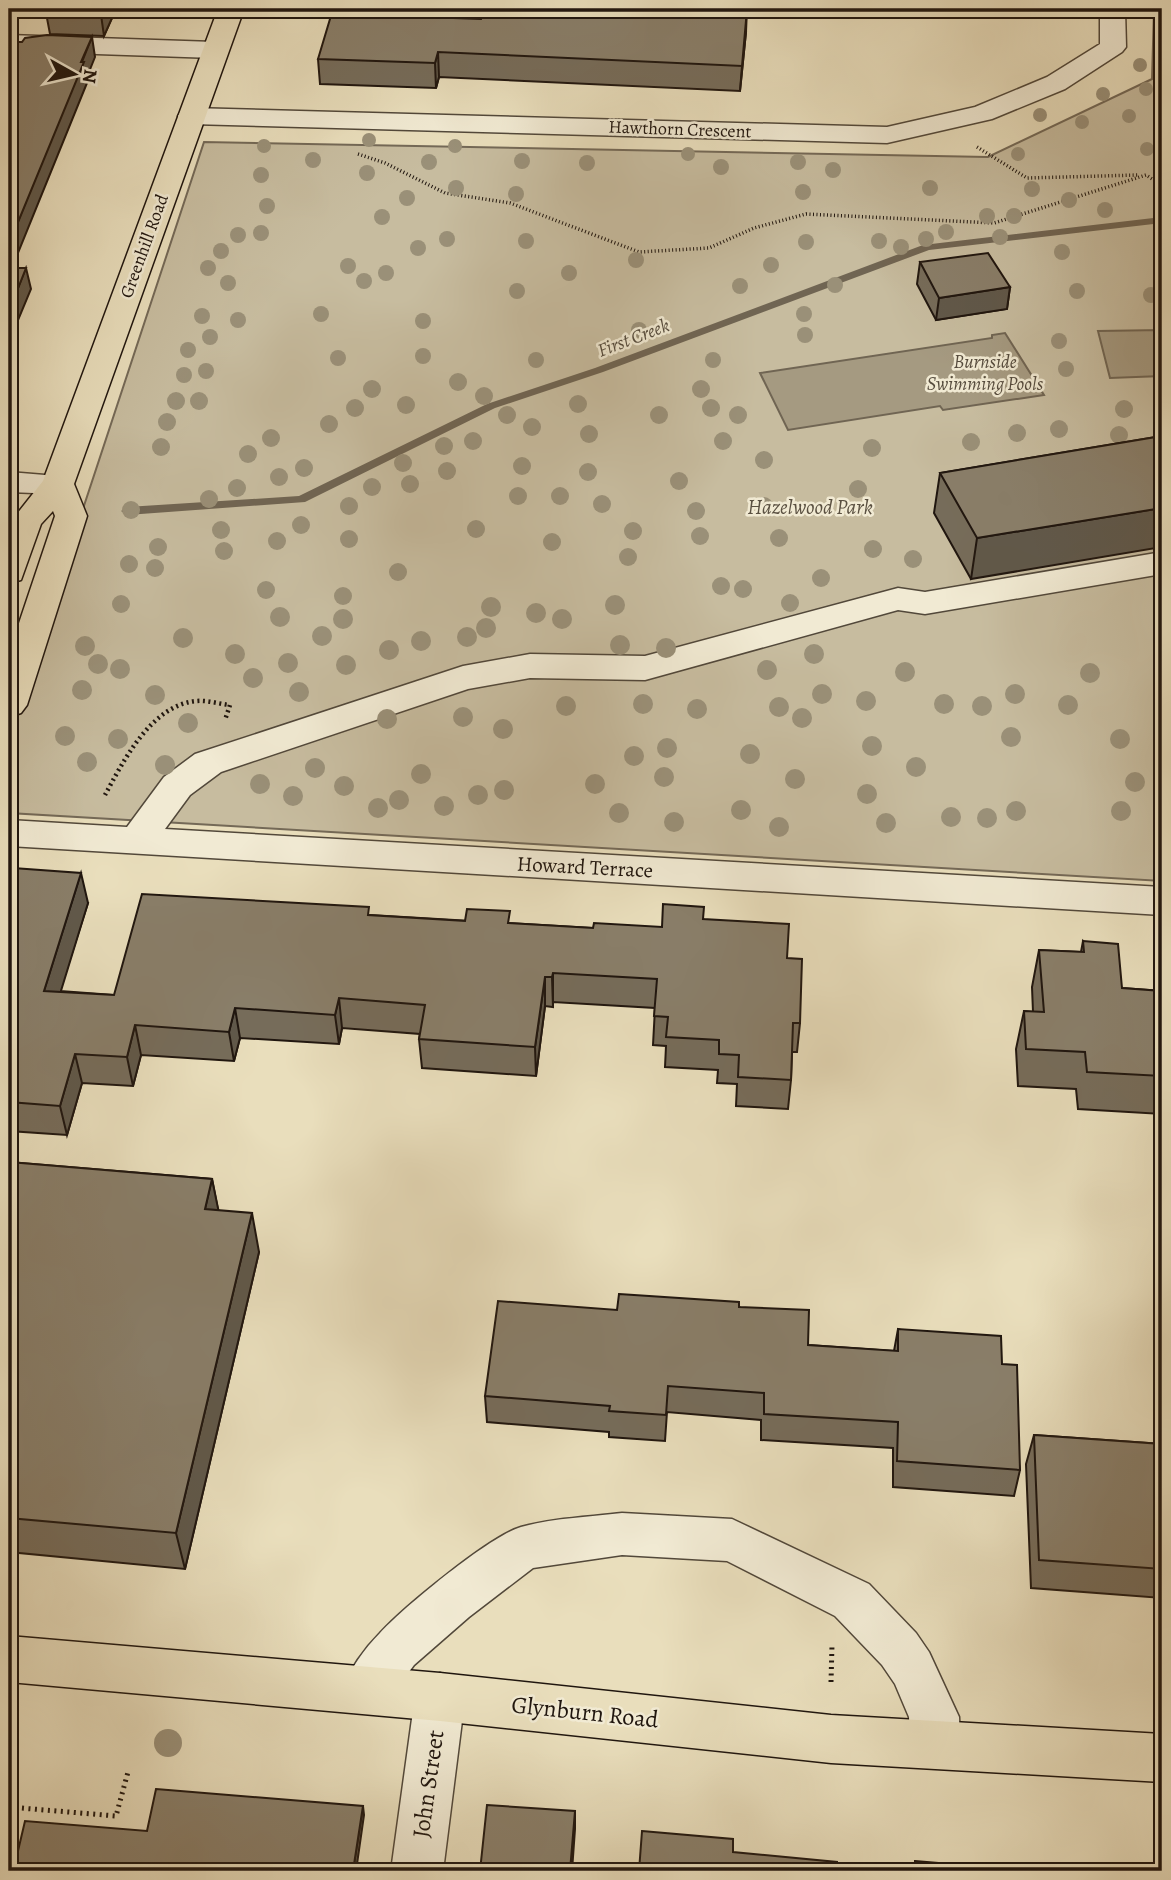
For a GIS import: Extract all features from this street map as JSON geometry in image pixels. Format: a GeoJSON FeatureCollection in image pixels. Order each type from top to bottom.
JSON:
{"type":"FeatureCollection","features":[{"type":"Feature","properties":{"kind":"main road","name":"Greenhill Road"},"geometry":{"type":"LineString","coordinates":[[9,572],[26,522],[58,484],[231,9]]}},
{"type":"Feature","properties":{"kind":"main road"},"geometry":{"type":"LineString","coordinates":[[9,705],[71,516],[58,484]]}},
{"type":"Feature","properties":{"kind":"main road","name":"Glynburn Road"},"geometry":{"type":"LineString","coordinates":[[9,1659],[440,1697],[831,1738],[1162,1758]]}},
{"type":"Feature","properties":{"kind":"street","name":"Hawthorn Crescent"},"geometry":{"type":"LineString","coordinates":[[191,116],[887,135],[984,113],[1056,83],[1113,47],[1112,9]]}},
{"type":"Feature","properties":{"kind":"street"},"geometry":{"type":"LineString","coordinates":[[9,43],[214,50]]}},
{"type":"Feature","properties":{"kind":"street"},"geometry":{"type":"LineString","coordinates":[[9,482],[58,484]]}},
{"type":"Feature","properties":{"kind":"street"},"geometry":{"type":"LineString","coordinates":[[136,841],[177,786],[208,763],[463,678],[530,666],[645,668],[898,599],[925,603],[1162,563]]}},
{"type":"Feature","properties":{"kind":"street","name":"Howard Terrace"},"geometry":{"type":"LineString","coordinates":[[9,833],[1162,901]]}},
{"type":"Feature","properties":{"kind":"street"},"geometry":{"type":"LineString","coordinates":[[366,1690],[397,1649],[452,1601],[523,1548],[622,1534],[732,1540],[852,1600],[900,1649],[912,1668],[934,1717],[935,1743]]}},
{"type":"Feature","properties":{"kind":"street","name":"John Street"},"geometry":{"type":"LineString","coordinates":[[417,1871],[440,1697]]}},
{"type":"Feature","properties":{"kind":"path"},"geometry":{"type":"LineString","coordinates":[[937,124],[1027,178],[1146,175],[1162,185]]}},
{"type":"Feature","properties":{"kind":"path"},"geometry":{"type":"LineString","coordinates":[[445,193],[510,203],[639,252],[709,248],[754,228],[806,214],[994,223],[1146,175]]}},
{"type":"Feature","properties":{"kind":"path"},"geometry":{"type":"LineString","coordinates":[[105,795],[131,748],[161,718],[192,702],[230,705],[218,745],[225,757]]}},
{"type":"Feature","properties":{"kind":"path"},"geometry":{"type":"LineString","coordinates":[[831,1682],[832,1644]]}},
{"type":"Feature","properties":{"kind":"path"},"geometry":{"type":"LineString","coordinates":[[9,1807],[116,1816],[128,1772]]}},
{"type":"Feature","properties":{"kind":"green space","name":"Hazelwood Park"},"geometry":{"type":"Polygon","coordinates":[[[1154,9],[1162,9],[1162,881],[9,813],[9,733],[204,142],[988,157],[1152,79],[1154,9]]]}},
{"type":"Feature","properties":{"kind":"water"},"geometry":{"type":"Polygon","coordinates":[[[1162,330],[1162,376],[1110,378],[1098,331],[1162,330]]]}},
{"type":"Feature","properties":{"kind":"water","name":"Burnside Swimming Pools"},"geometry":{"type":"Polygon","coordinates":[[[1005,333],[1044,395],[943,410],[940,406],[788,430],[760,373],[992,338],[992,335],[1005,333]]]}},
{"type":"Feature","properties":{"kind":"building"},"geometry":{"type":"Polygon","coordinates":[[[46,9],[104,9],[101,15],[46,13],[46,9]]]}},
{"type":"Feature","properties":{"kind":"building"},"geometry":{"type":"Polygon","coordinates":[[[333,9],[399,9],[397,16],[481,19],[482,13],[583,17],[585,9],[747,9],[742,66],[438,52],[435,63],[318,59],[333,9]]]}},
{"type":"Feature","properties":{"kind":"building"},"geometry":{"type":"Polygon","coordinates":[[[47,35],[92,37],[9,244],[9,42],[22,42],[25,38],[47,35]]]}},
{"type":"Feature","properties":{"kind":"building"},"geometry":{"type":"Polygon","coordinates":[[[988,253],[1010,287],[939,298],[920,262],[988,253]]]}},
{"type":"Feature","properties":{"kind":"building"},"geometry":{"type":"Polygon","coordinates":[[[9,268],[26,268],[9,311],[9,268]]]}},
{"type":"Feature","properties":{"kind":"building"},"geometry":{"type":"Polygon","coordinates":[[[1162,436],[1162,508],[977,538],[940,473],[1162,436]]]}},
{"type":"Feature","properties":{"kind":"building"},"geometry":{"type":"Polygon","coordinates":[[[13,868],[81,873],[44,991],[114,995],[142,894],[369,907],[368,915],[465,921],[467,909],[510,911],[508,923],[593,928],[594,923],[662,927],[663,904],[704,907],[703,919],[789,924],[787,958],[802,959],[800,1023],[793,1023],[791,1080],[738,1077],[739,1055],[719,1054],[719,1040],[666,1037],[668,1017],[654,1016],[657,979],[553,973],[552,977],[545,977],[535,1047],[419,1039],[425,1005],[339,998],[335,1015],[235,1008],[229,1032],[135,1025],[127,1057],[75,1054],[60,1106],[9,1102],[9,882],[13,868]]]}},
{"type":"Feature","properties":{"kind":"building"},"geometry":{"type":"Polygon","coordinates":[[[1083,941],[1118,944],[1122,988],[1162,991],[1162,1076],[1087,1072],[1085,1052],[1026,1049],[1024,1011],[1044,1012],[1039,950],[1084,952],[1083,941]]]}},
{"type":"Feature","properties":{"kind":"building"},"geometry":{"type":"Polygon","coordinates":[[[9,1162],[212,1179],[205,1209],[252,1213],[176,1533],[9,1518],[9,1162]]]}},
{"type":"Feature","properties":{"kind":"building"},"geometry":{"type":"Polygon","coordinates":[[[619,1294],[739,1302],[739,1307],[809,1310],[808,1345],[898,1351],[898,1329],[1001,1336],[1002,1364],[1017,1365],[1020,1470],[897,1461],[898,1422],[764,1414],[764,1393],[668,1386],[666,1415],[609,1411],[610,1406],[485,1396],[498,1301],[617,1310],[619,1294]]]}},
{"type":"Feature","properties":{"kind":"building"},"geometry":{"type":"Polygon","coordinates":[[[1034,1435],[1162,1444],[1162,1569],[1039,1560],[1034,1435]]]}},
{"type":"Feature","properties":{"kind":"building"},"geometry":{"type":"Polygon","coordinates":[[[156,1789],[363,1806],[353,1871],[9,1871],[9,1850],[18,1851],[25,1821],[147,1831],[156,1789]]]}},
{"type":"Feature","properties":{"kind":"building"},"geometry":{"type":"Polygon","coordinates":[[[487,1805],[575,1811],[570,1871],[480,1871],[487,1805]]]}},
{"type":"Feature","properties":{"kind":"building"},"geometry":{"type":"Polygon","coordinates":[[[642,1831],[733,1839],[733,1852],[837,1862],[837,1871],[639,1871],[642,1831]]]}},
{"type":"Feature","properties":{"kind":"building"},"geometry":{"type":"Polygon","coordinates":[[[915,1861],[1032,1871],[915,1871],[915,1861]]]}},
{"type":"Feature","properties":{"kind":"waterway","name":"First Creek"},"geometry":{"type":"LineString","coordinates":[[127,511],[301,499],[491,406],[599,370],[927,247],[1162,220]]}}]}
